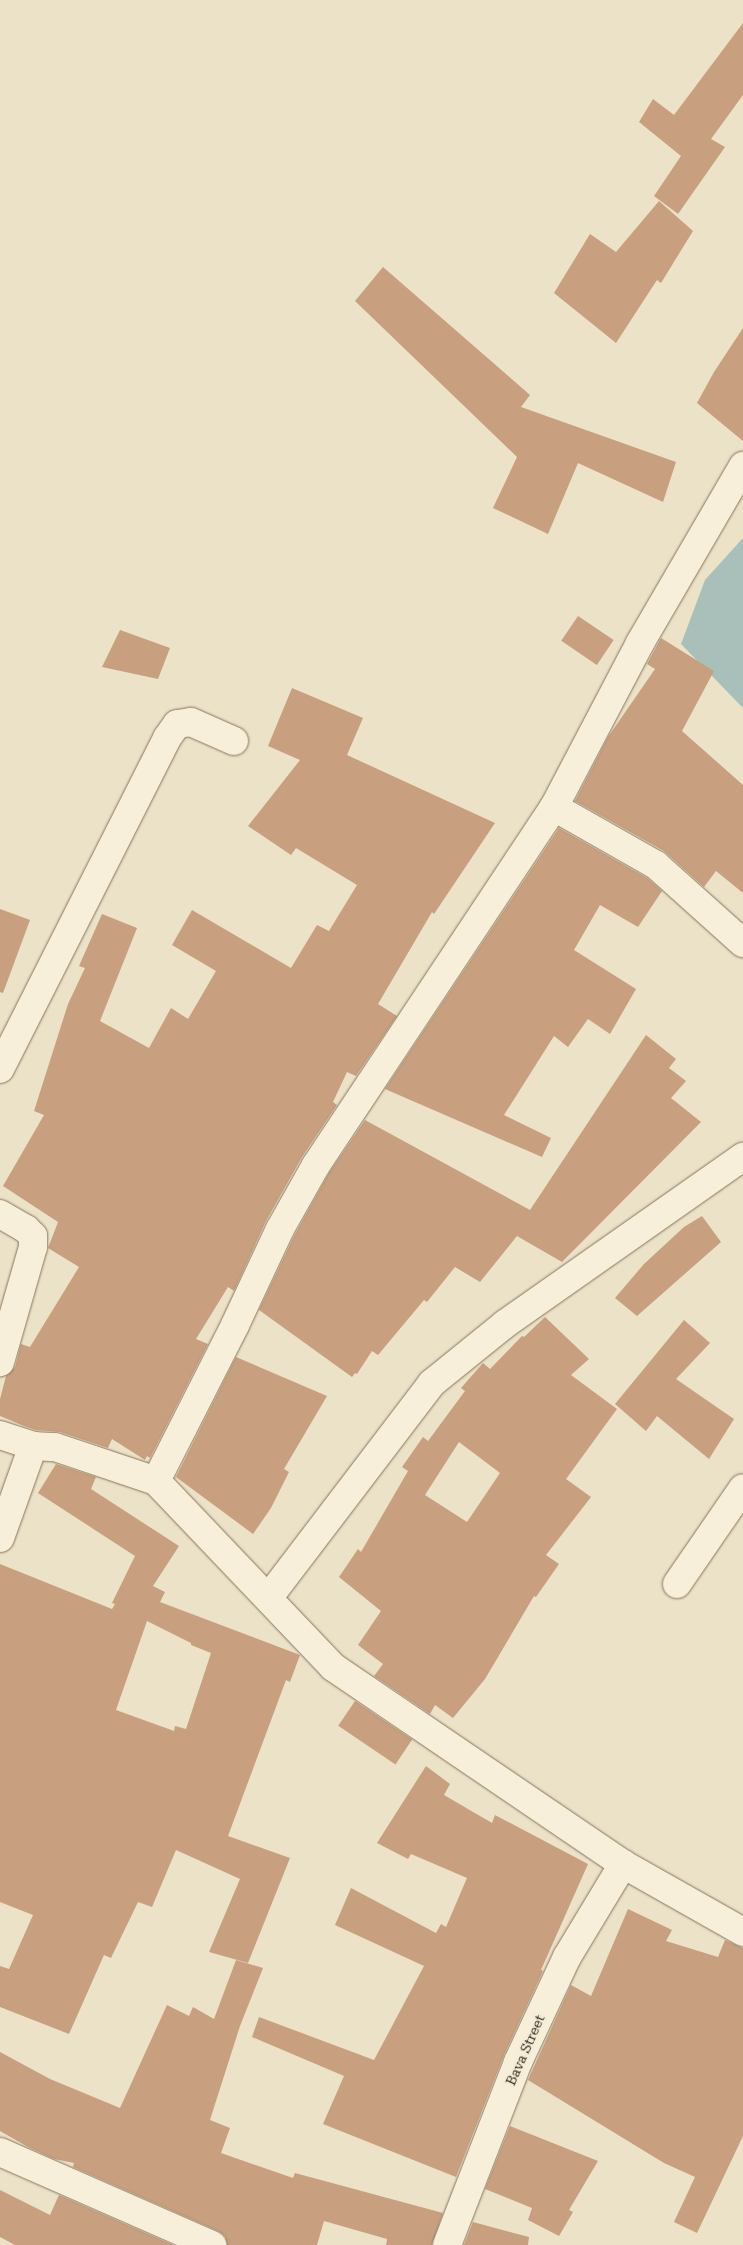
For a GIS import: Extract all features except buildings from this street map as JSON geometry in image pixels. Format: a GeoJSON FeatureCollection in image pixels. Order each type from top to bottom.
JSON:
{"type":"FeatureCollection","features":[{"type":"Feature","properties":{"kind":"street"},"geometry":{"type":"LineString","coordinates":[[156,1481],[280,1229],[316,1165],[554,806],[640,643],[743,466]]}},
{"type":"Feature","properties":{"kind":"street"},"geometry":{"type":"LineString","coordinates":[[0,1069],[167,738],[177,724],[191,722],[234,741]]}},
{"type":"Feature","properties":{"kind":"street"},"geometry":{"type":"LineString","coordinates":[[554,806],[656,865],[743,943]]}},
{"type":"Feature","properties":{"kind":"street"},"geometry":{"type":"LineString","coordinates":[[269,1598],[432,1382],[506,1324],[743,1157]]}},
{"type":"Feature","properties":{"kind":"street"},"geometry":{"type":"LineString","coordinates":[[0,1214],[26,1229],[33,1236],[33,1247],[0,1362]]}},
{"type":"Feature","properties":{"kind":"street"},"geometry":{"type":"LineString","coordinates":[[0,1435],[33,1446],[55,1446],[156,1481],[333,1667],[623,1864],[743,1932]]}},
{"type":"Feature","properties":{"kind":"street"},"geometry":{"type":"LineString","coordinates":[[0,1538],[33,1446]]}},
{"type":"Feature","properties":{"kind":"street"},"geometry":{"type":"LineString","coordinates":[[677,1584],[743,1488]]}},
{"type":"Feature","properties":{"kind":"street","name":"Bava Street"},"geometry":{"type":"LineString","coordinates":[[446,2245],[518,2062],[567,1957],[623,1864]]}},
{"type":"Feature","properties":{"kind":"street"},"geometry":{"type":"LineString","coordinates":[[0,2152],[212,2245]]}},
{"type":"Feature","properties":{"kind":"water"},"geometry":{"type":"Polygon","coordinates":[[[743,538],[743,708],[681,644],[705,580],[743,538]]]}}]}
